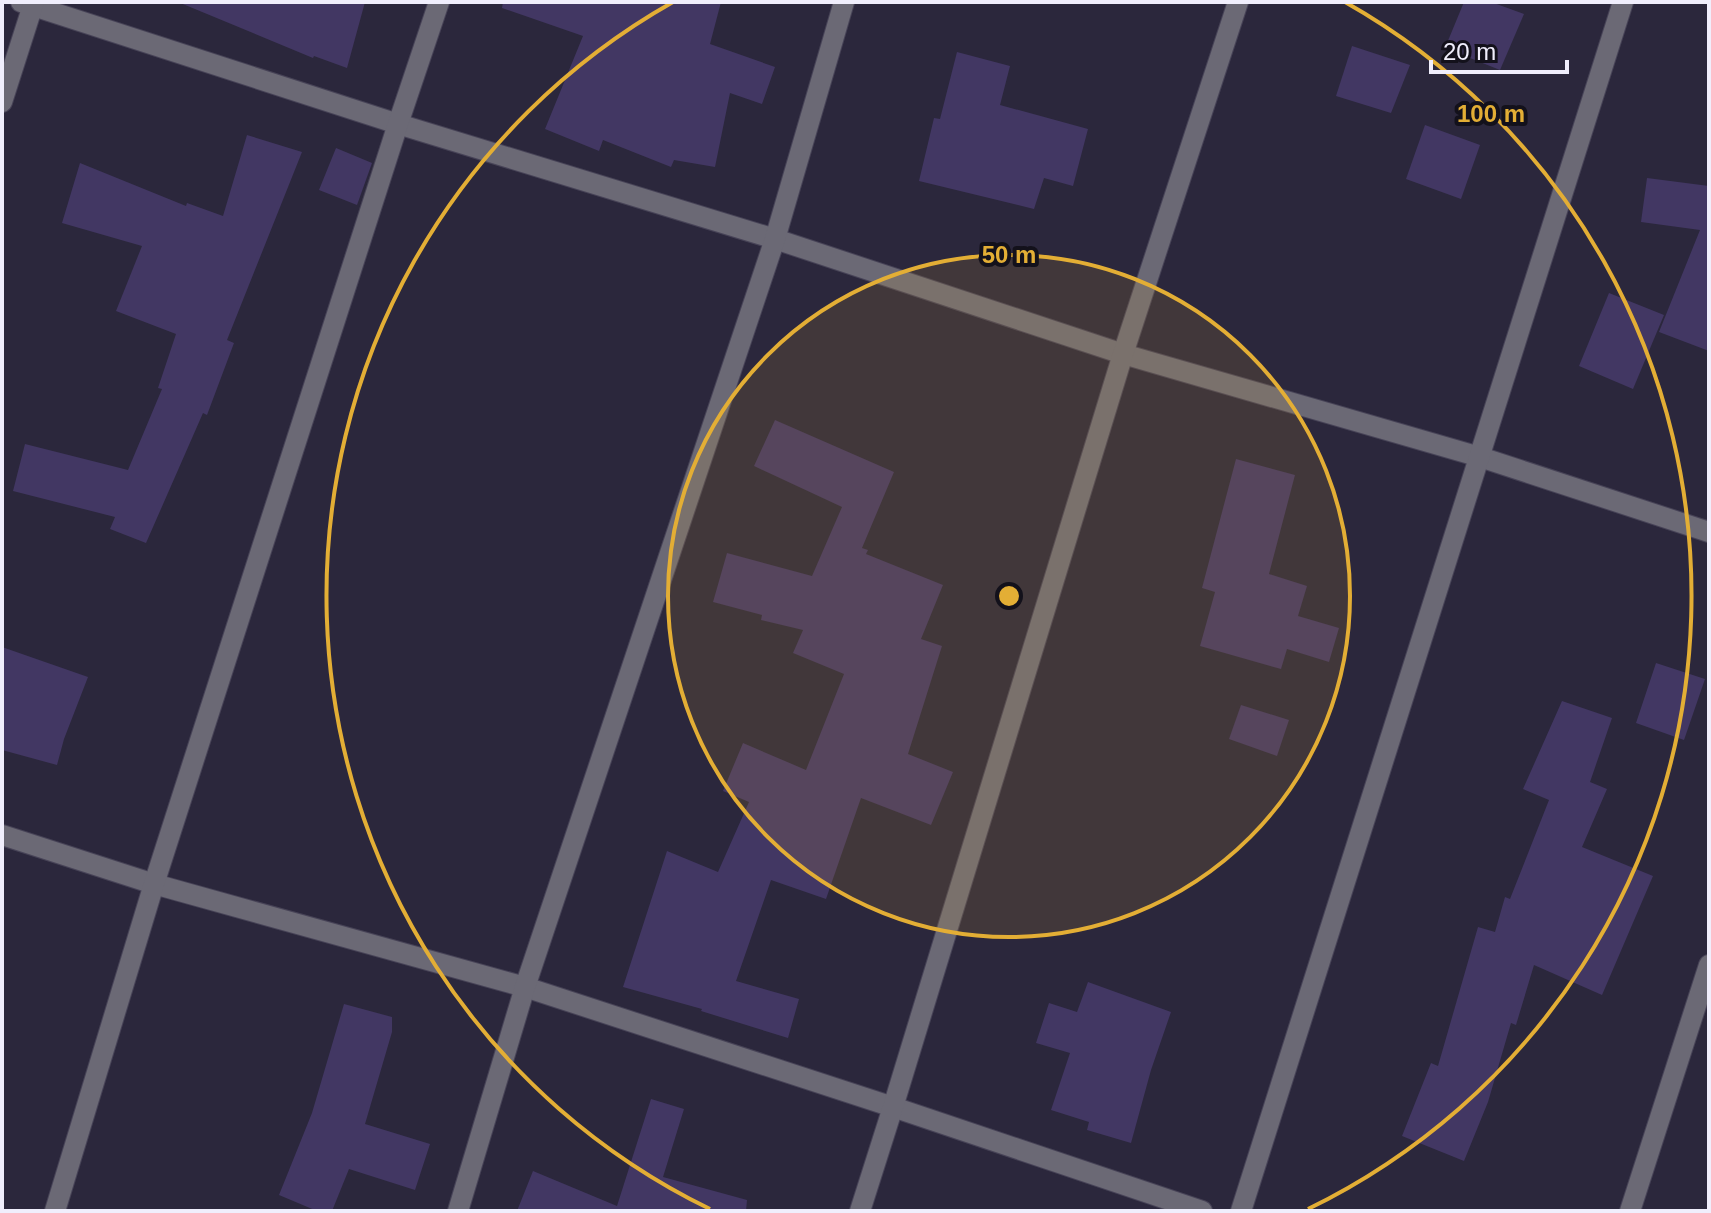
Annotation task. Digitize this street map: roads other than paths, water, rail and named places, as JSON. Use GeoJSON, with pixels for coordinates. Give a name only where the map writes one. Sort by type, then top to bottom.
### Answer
{"type":"FeatureCollection","features":[{"type":"Feature","properties":{"kind":"street"},"geometry":{"type":"LineString","coordinates":[[55,1211],[154,884],[439,2]]}},
{"type":"Feature","properties":{"kind":"street"},"geometry":{"type":"LineString","coordinates":[[458,1211],[525,987],[775,239],[844,2]]}},
{"type":"Feature","properties":{"kind":"street"},"geometry":{"type":"LineString","coordinates":[[860,1211],[1123,354],[1238,2]]}},
{"type":"Feature","properties":{"kind":"street"},"geometry":{"type":"LineString","coordinates":[[1241,1211],[1623,2]]}},
{"type":"Feature","properties":{"kind":"street"},"geometry":{"type":"LineString","coordinates":[[2,102],[29,3],[398,124],[775,239],[1123,354],[1480,457],[1709,532]]}},
{"type":"Feature","properties":{"kind":"street"},"geometry":{"type":"LineString","coordinates":[[2,835],[154,884],[525,987],[1202,1211]]}},
{"type":"Feature","properties":{"kind":"street"},"geometry":{"type":"LineString","coordinates":[[1630,1211],[1709,965]]}}]}
